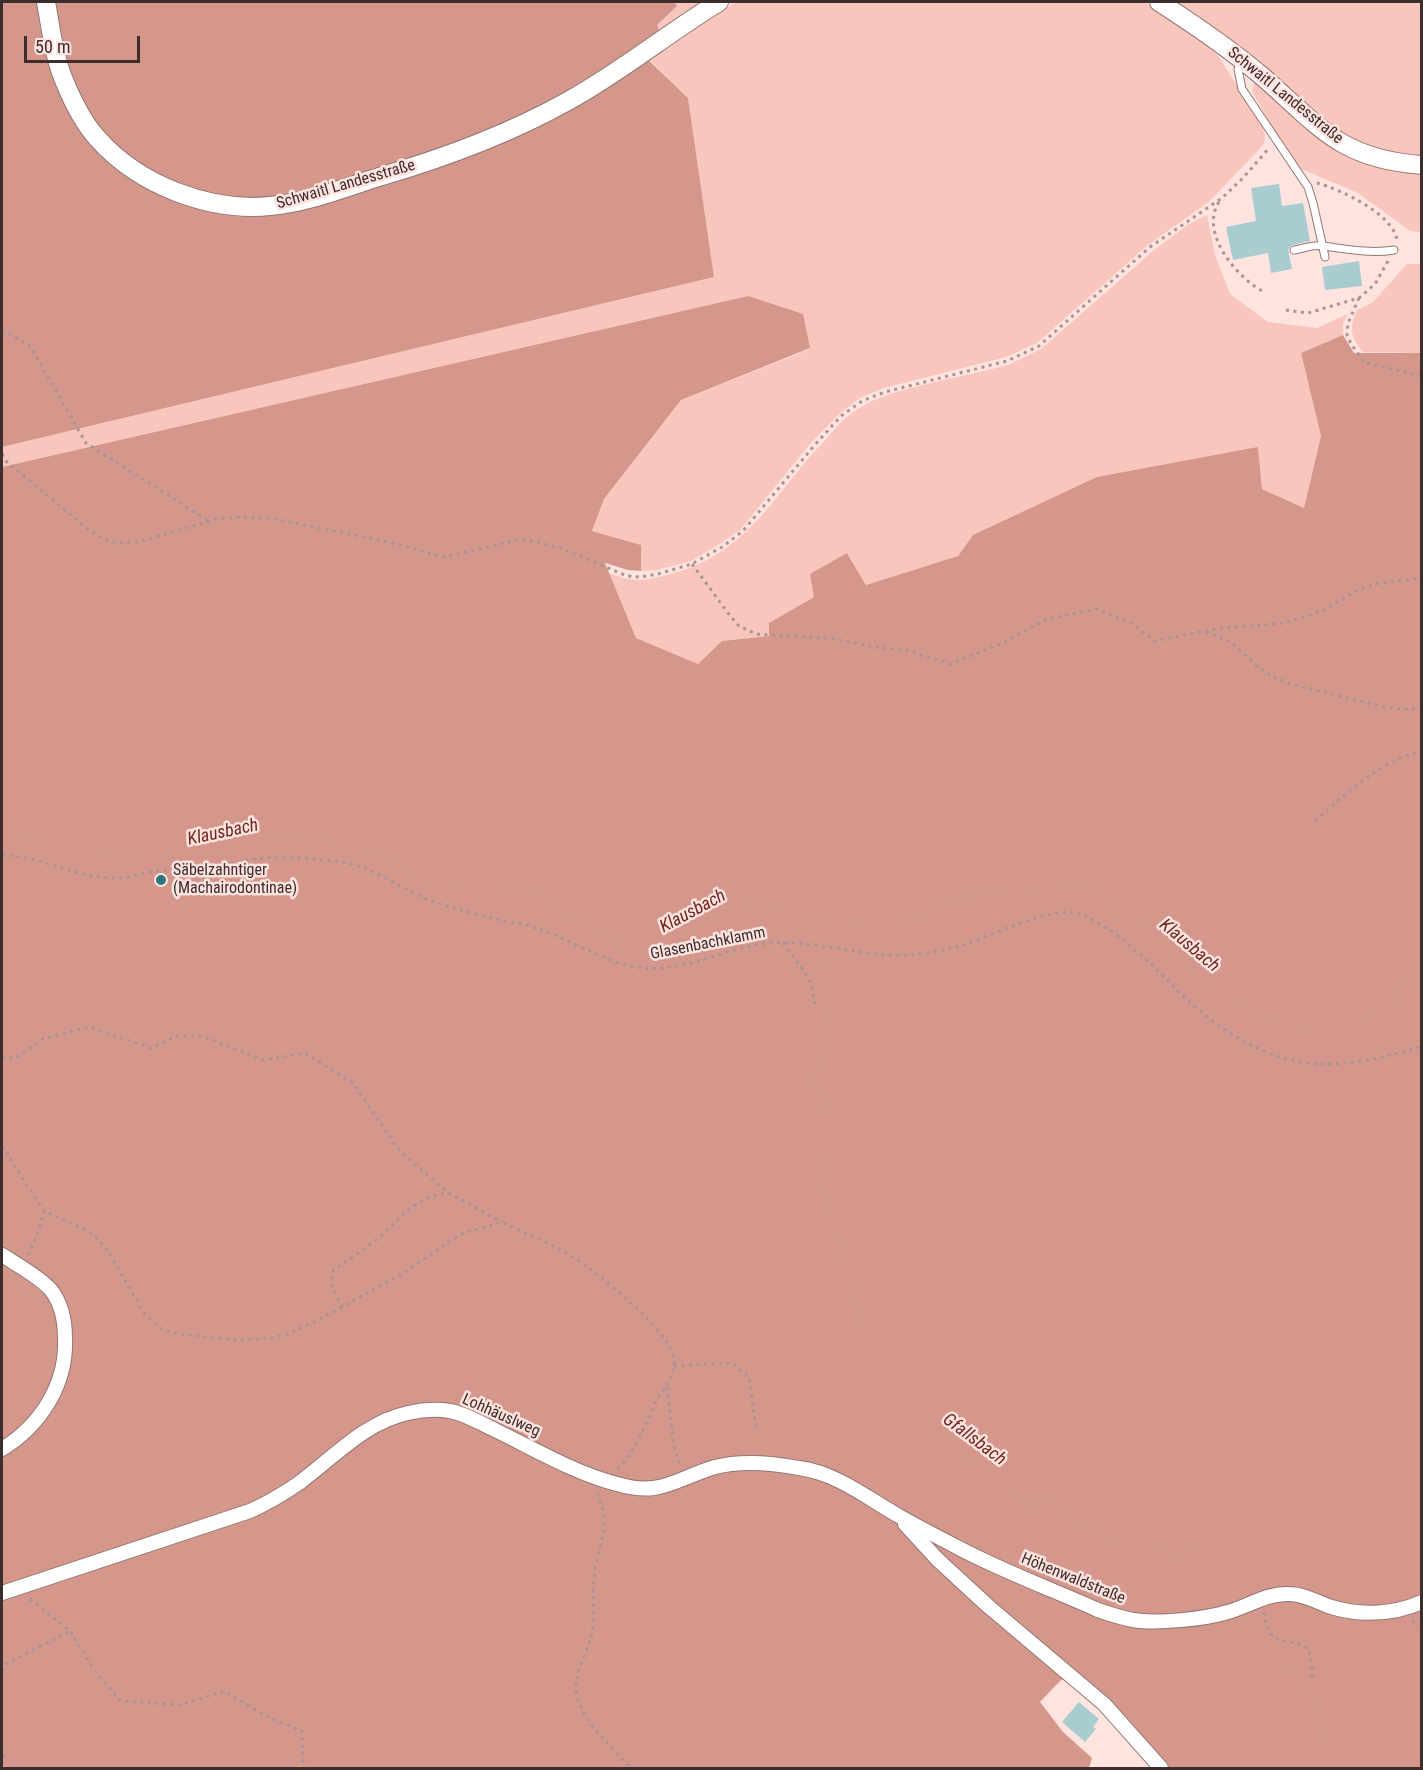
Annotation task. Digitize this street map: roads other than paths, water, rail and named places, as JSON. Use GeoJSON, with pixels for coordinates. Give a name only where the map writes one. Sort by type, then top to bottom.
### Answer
{"type":"FeatureCollection","features":[{"type":"Feature","properties":{"kind":"street","name":"Schwaitl Landesstraße"},"geometry":{"type":"LineString","coordinates":[[46,2],[58,63],[65,83],[76,106],[98,139],[124,163],[162,185],[213,203],[248,208],[311,198],[398,172],[482,141],[540,116],[603,81],[719,2]]}},
{"type":"Feature","properties":{"kind":"street","name":"Schwaitl Landesstraße"},"geometry":{"type":"LineString","coordinates":[[1160,2],[1243,61],[1322,130],[1345,146],[1380,159],[1422,165]]}},
{"type":"Feature","properties":{"kind":"street"},"geometry":{"type":"LineString","coordinates":[[2,1255],[50,1289],[60,1307],[65,1323],[64,1365],[56,1389],[46,1407],[27,1430],[2,1449]]}},
{"type":"Feature","properties":{"kind":"street","name":"Lohhäuslweg"},"geometry":{"type":"LineString","coordinates":[[2,1593],[250,1511],[276,1499],[342,1447],[381,1422],[406,1413],[429,1410],[450,1411],[602,1480],[643,1490],[665,1486],[716,1467],[737,1463],[770,1463],[803,1468],[846,1484],[897,1515]]}},
{"type":"Feature","properties":{"kind":"street"},"geometry":{"type":"LineString","coordinates":[[897,1515],[937,1559],[988,1606],[1104,1704],[1161,1768]]}},
{"type":"Feature","properties":{"kind":"street","name":"Höhenwaldstraße"},"geometry":{"type":"LineString","coordinates":[[897,1515],[959,1548],[1115,1617],[1135,1621],[1213,1616],[1263,1598],[1291,1593],[1343,1610],[1360,1612],[1392,1611],[1422,1602]]}},
{"type":"Feature","properties":{"kind":"lane"},"geometry":{"type":"LineString","coordinates":[[1243,61],[1238,69],[1242,89],[1311,195],[1325,257]]}},
{"type":"Feature","properties":{"kind":"lane"},"geometry":{"type":"LineString","coordinates":[[1294,250],[1321,245],[1341,250],[1394,250]]}},
{"type":"Feature","properties":{"kind":"waterway","name":"Klausbach"},"geometry":{"type":"LineString","coordinates":[[2,832],[106,856],[153,853],[200,855],[257,835],[283,835],[311,840],[374,852],[417,873],[447,883],[515,887],[541,898],[597,934],[628,945],[644,947],[671,942],[710,913],[732,903],[762,904],[851,927],[875,926],[903,920],[978,892],[1078,884],[1091,888],[1122,913],[1162,937],[1199,974],[1251,1010],[1272,1020],[1312,1030],[1337,1029],[1357,1024],[1387,1003],[1422,971]]}},
{"type":"Feature","properties":{"kind":"waterway","name":"Gfallsbach"},"geometry":{"type":"LineString","coordinates":[[823,937],[824,923]]}},
{"type":"Feature","properties":{"kind":"waterway","name":"Gfallsbach"},"geometry":{"type":"LineString","coordinates":[[823,952],[822,972],[831,1019],[822,1045],[817,1079],[824,1113],[821,1189],[826,1213],[854,1280],[860,1314],[875,1347],[915,1408],[934,1429],[1002,1478],[1014,1498],[1033,1504],[1053,1500],[1104,1538],[1152,1547],[1167,1555],[1188,1547],[1196,1553],[1293,1673],[1316,1711],[1325,1737],[1363,1768]]}},
{"type":"Feature","properties":{"kind":"waterway"},"geometry":{"type":"LineString","coordinates":[[2,1267],[33,1294],[48,1321],[50,1346],[29,1394],[2,1426]]}},
{"type":"Feature","properties":{"kind":"place","name":"Säbelzahntiger (Machairodontinae)"},"geometry":{"type":"Point","coordinates":[161,880]}}]}
